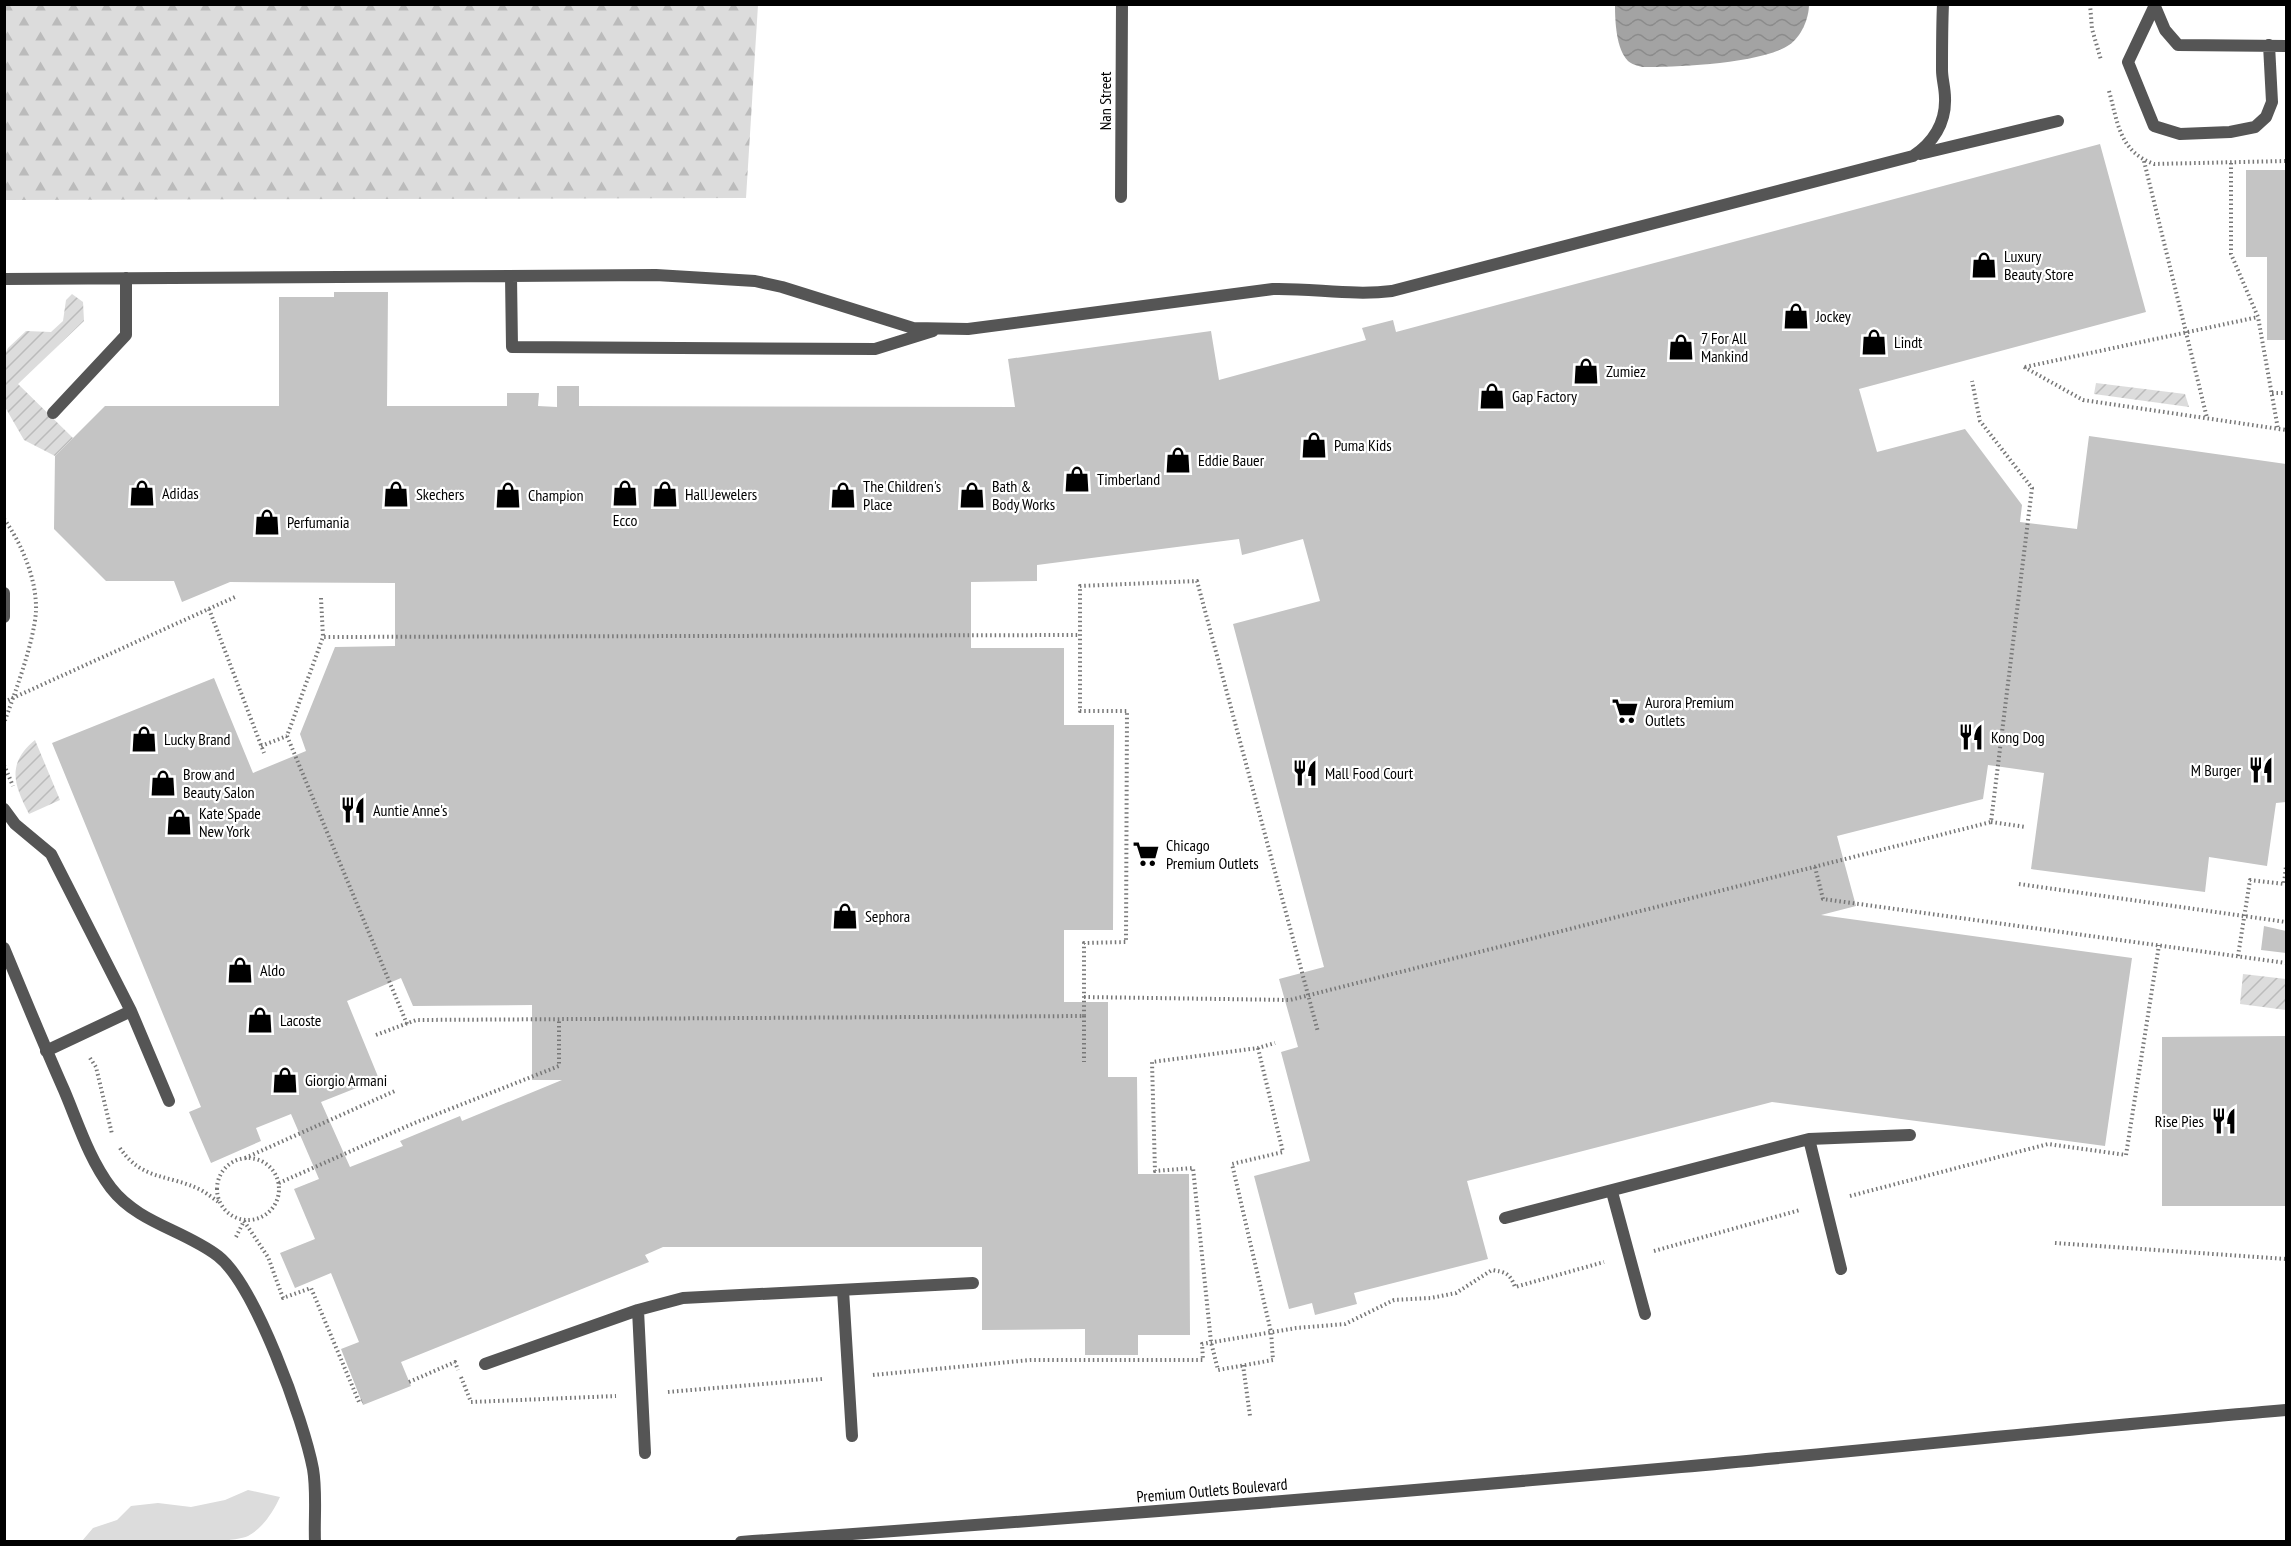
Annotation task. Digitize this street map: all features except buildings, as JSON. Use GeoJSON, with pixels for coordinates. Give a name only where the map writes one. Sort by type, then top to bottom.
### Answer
{"type":"FeatureCollection","features":[{"type":"Feature","properties":{"kind":"street","name":"Nan Street"},"geometry":{"type":"LineString","coordinates":[[1121,197],[1122,4]]}},
{"type":"Feature","properties":{"kind":"street"},"geometry":{"type":"LineString","coordinates":[[1913,156],[1926,147],[1935,136],[1946,99],[1942,74],[1942,4]]}},
{"type":"Feature","properties":{"kind":"street"},"geometry":{"type":"LineString","coordinates":[[2154,6],[2165,30],[2178,45],[2286,46]]}},
{"type":"Feature","properties":{"kind":"street"},"geometry":{"type":"LineString","coordinates":[[2154,6],[2128,62],[2154,126],[2180,134],[2230,132],[2255,127],[2266,117],[2272,102],[2269,45]]}},
{"type":"Feature","properties":{"kind":"street"},"geometry":{"type":"LineString","coordinates":[[4,279],[656,275],[755,281],[782,287],[913,328],[968,329],[1273,289],[1371,294],[1392,291],[1913,156],[2058,121]]}},
{"type":"Feature","properties":{"kind":"street"},"geometry":{"type":"LineString","coordinates":[[511,276],[512,347],[875,349],[937,330]]}},
{"type":"Feature","properties":{"kind":"street"},"geometry":{"type":"LineString","coordinates":[[53,413],[126,335],[126,278]]}},
{"type":"Feature","properties":{"kind":"street"},"geometry":{"type":"LineString","coordinates":[[4,593],[4,617]]}},
{"type":"Feature","properties":{"kind":"street"},"geometry":{"type":"LineString","coordinates":[[4,809],[15,824],[51,854],[131,1011],[169,1101]]}},
{"type":"Feature","properties":{"kind":"street"},"geometry":{"type":"LineString","coordinates":[[4,948],[76,1122],[100,1173],[113,1191],[131,1208],[218,1256],[239,1279],[255,1308],[306,1436],[313,1473],[315,1542]]}},
{"type":"Feature","properties":{"kind":"street"},"geometry":{"type":"LineString","coordinates":[[46,1051],[131,1011]]}},
{"type":"Feature","properties":{"kind":"street"},"geometry":{"type":"LineString","coordinates":[[1505,1218],[1809,1139],[1910,1135]]}},
{"type":"Feature","properties":{"kind":"street"},"geometry":{"type":"LineString","coordinates":[[1809,1139],[1841,1269]]}},
{"type":"Feature","properties":{"kind":"street"},"geometry":{"type":"LineString","coordinates":[[1612,1192],[1646,1314]]}},
{"type":"Feature","properties":{"kind":"street"},"geometry":{"type":"LineString","coordinates":[[485,1364],[638,1310],[683,1298],[973,1283]]}},
{"type":"Feature","properties":{"kind":"street"},"geometry":{"type":"LineString","coordinates":[[843,1290],[852,1436]]}},
{"type":"Feature","properties":{"kind":"street"},"geometry":{"type":"LineString","coordinates":[[638,1310],[645,1453]]}},
{"type":"Feature","properties":{"kind":"street","name":"Premium Outlets Boulevard"},"geometry":{"type":"LineString","coordinates":[[741,1542],[1109,1515],[1685,1467],[2088,1426],[2286,1410]]}},
{"type":"Feature","properties":{"kind":"path"},"geometry":{"type":"LineString","coordinates":[[2230,132],[2231,254],[2258,317],[2278,429]]}},
{"type":"Feature","properties":{"kind":"path"},"geometry":{"type":"LineString","coordinates":[[2143,160],[2207,418]]}},
{"type":"Feature","properties":{"kind":"path"},"geometry":{"type":"LineString","coordinates":[[2258,317],[2024,367],[2083,400],[2286,430]]}},
{"type":"Feature","properties":{"kind":"path"},"geometry":{"type":"LineString","coordinates":[[1972,381],[1980,421],[2032,488],[1990,822]]}},
{"type":"Feature","properties":{"kind":"path"},"geometry":{"type":"LineString","coordinates":[[2272,393],[2286,393]]}},
{"type":"Feature","properties":{"kind":"path"},"geometry":{"type":"LineString","coordinates":[[1084,1062],[1084,943],[1126,942],[1126,711],[1080,711],[1080,586],[1197,580],[1318,1032]]}},
{"type":"Feature","properties":{"kind":"path"},"geometry":{"type":"LineString","coordinates":[[4,702],[235,597]]}},
{"type":"Feature","properties":{"kind":"path"},"geometry":{"type":"LineString","coordinates":[[321,598],[323,637],[287,736],[406,1024]]}},
{"type":"Feature","properties":{"kind":"path"},"geometry":{"type":"LineString","coordinates":[[209,609],[264,753]]}},
{"type":"Feature","properties":{"kind":"path"},"geometry":{"type":"LineString","coordinates":[[323,637],[1080,635]]}},
{"type":"Feature","properties":{"kind":"path"},"geometry":{"type":"LineString","coordinates":[[261,746],[287,736]]}},
{"type":"Feature","properties":{"kind":"path"},"geometry":{"type":"LineString","coordinates":[[1084,997],[1290,1000],[1990,822],[2026,827]]}},
{"type":"Feature","properties":{"kind":"path"},"geometry":{"type":"LineString","coordinates":[[2238,956],[2250,880],[2284,884],[2286,866]]}},
{"type":"Feature","properties":{"kind":"path"},"geometry":{"type":"LineString","coordinates":[[1815,867],[1823,899],[2286,963]]}},
{"type":"Feature","properties":{"kind":"path"},"geometry":{"type":"LineString","coordinates":[[2019,884],[2286,922]]}},
{"type":"Feature","properties":{"kind":"path"},"geometry":{"type":"LineString","coordinates":[[1850,1196],[2048,1144],[2126,1155],[2159,945]]}},
{"type":"Feature","properties":{"kind":"path"},"geometry":{"type":"LineString","coordinates":[[376,1035],[416,1020],[1084,1016]]}},
{"type":"Feature","properties":{"kind":"path"},"geometry":{"type":"LineString","coordinates":[[279,1183],[412,1124],[559,1066],[559,1019]]}},
{"type":"Feature","properties":{"kind":"path"},"geometry":{"type":"LineString","coordinates":[[77,1037],[96,1067],[111,1131],[130,1162],[148,1174],[201,1190],[220,1203],[226,1212],[244,1221],[268,1257],[283,1298],[311,1288],[359,1402],[362,1401]]}},
{"type":"Feature","properties":{"kind":"path"},"geometry":{"type":"LineString","coordinates":[[1258,1048],[1283,1152],[1232,1164],[1271,1332],[1273,1360],[1218,1370],[1211,1342],[1193,1168],[1155,1171],[1152,1062],[1275,1044]]}},
{"type":"Feature","properties":{"kind":"path"},"geometry":{"type":"LineString","coordinates":[[220,1203],[217,1184],[220,1174],[227,1166],[397,1090]]}},
{"type":"Feature","properties":{"kind":"path"},"geometry":{"type":"LineString","coordinates":[[244,1221],[264,1217],[272,1211],[277,1202],[279,1183],[270,1167],[254,1159],[245,1158]]}},
{"type":"Feature","properties":{"kind":"path"},"geometry":{"type":"LineString","coordinates":[[1651,1251],[1804,1209]]}},
{"type":"Feature","properties":{"kind":"path"},"geometry":{"type":"LineString","coordinates":[[236,1237],[244,1221]]}},
{"type":"Feature","properties":{"kind":"path"},"geometry":{"type":"LineString","coordinates":[[2055,1243],[2286,1259]]}},
{"type":"Feature","properties":{"kind":"path"},"geometry":{"type":"LineString","coordinates":[[871,1375],[1029,1360],[1203,1360],[1202,1344],[1271,1332],[1345,1324],[1394,1300],[1446,1296],[1456,1293],[1492,1270],[1505,1272],[1511,1276],[1515,1287],[1604,1262]]}},
{"type":"Feature","properties":{"kind":"path"},"geometry":{"type":"LineString","coordinates":[[409,1382],[455,1362],[471,1402],[617,1396]]}},
{"type":"Feature","properties":{"kind":"path"},"geometry":{"type":"LineString","coordinates":[[1243,1365],[1250,1416]]}},
{"type":"Feature","properties":{"kind":"path"},"geometry":{"type":"LineString","coordinates":[[664,1392],[822,1379]]}},
{"type":"Feature","properties":{"kind":"green space"},"geometry":{"type":"Polygon","coordinates":[[[4,5],[758,5],[746,198],[5,200],[4,5]]]}},
{"type":"Feature","properties":{"kind":"green space"},"geometry":{"type":"Polygon","coordinates":[[[72,294],[83,302],[84,321],[18,384],[73,438],[55,456],[24,440],[5,407],[4,356],[8,348],[26,331],[51,332],[63,321],[66,300],[72,294]]]}},
{"type":"Feature","properties":{"kind":"green space"},"geometry":{"type":"Polygon","coordinates":[[[2096,383],[2185,394],[2189,407],[2094,394],[2096,383]]]}},
{"type":"Feature","properties":{"kind":"green space"},"geometry":{"type":"Polygon","coordinates":[[[35,740],[60,800],[29,814],[15,775],[20,758],[35,740]]]}},
{"type":"Feature","properties":{"kind":"green space"},"geometry":{"type":"Polygon","coordinates":[[[2243,974],[2286,979],[2286,1010],[2240,1004],[2243,974]]]}},
{"type":"Feature","properties":{"kind":"green space"},"geometry":{"type":"Polygon","coordinates":[[[248,1490],[280,1497],[267,1519],[248,1536],[194,1542],[82,1541],[93,1528],[117,1520],[131,1506],[158,1503],[191,1507],[225,1500],[248,1490]]]}},
{"type":"Feature","properties":{"kind":"water"},"geometry":{"type":"Polygon","coordinates":[[[1809,4],[1804,27],[1789,45],[1759,56],[1696,65],[1642,67],[1629,62],[1621,49],[1615,19],[1615,5],[1809,4]]]}},
{"type":"Feature","properties":{"kind":"place","name":"Luxury Beauty Store"},"geometry":{"type":"Point","coordinates":[1984,265]}},
{"type":"Feature","properties":{"kind":"place","name":"Jockey"},"geometry":{"type":"Point","coordinates":[1796,316]}},
{"type":"Feature","properties":{"kind":"place","name":"Lindt"},"geometry":{"type":"Point","coordinates":[1874,342]}},
{"type":"Feature","properties":{"kind":"place","name":"7 For All Mankind"},"geometry":{"type":"Point","coordinates":[1681,347]}},
{"type":"Feature","properties":{"kind":"place","name":"Zumiez"},"geometry":{"type":"Point","coordinates":[1586,371]}},
{"type":"Feature","properties":{"kind":"place","name":"Gap Factory"},"geometry":{"type":"Point","coordinates":[1492,396]}},
{"type":"Feature","properties":{"kind":"place","name":"Puma Kids"},"geometry":{"type":"Point","coordinates":[1314,445]}},
{"type":"Feature","properties":{"kind":"place","name":"Eddie Bauer"},"geometry":{"type":"Point","coordinates":[1178,460]}},
{"type":"Feature","properties":{"kind":"place","name":"Timberland"},"geometry":{"type":"Point","coordinates":[1077,479]}},
{"type":"Feature","properties":{"kind":"place","name":"Adidas"},"geometry":{"type":"Point","coordinates":[142,493]}},
{"type":"Feature","properties":{"kind":"place","name":"Ecco"},"geometry":{"type":"Point","coordinates":[625,493]}},
{"type":"Feature","properties":{"kind":"place","name":"Skechers"},"geometry":{"type":"Point","coordinates":[396,494]}},
{"type":"Feature","properties":{"kind":"place","name":"Hall Jewelers"},"geometry":{"type":"Point","coordinates":[665,494]}},
{"type":"Feature","properties":{"kind":"place","name":"Champion"},"geometry":{"type":"Point","coordinates":[508,495]}},
{"type":"Feature","properties":{"kind":"place","name":"The Children's Place"},"geometry":{"type":"Point","coordinates":[843,495]}},
{"type":"Feature","properties":{"kind":"place","name":"Bath & Body Works"},"geometry":{"type":"Point","coordinates":[972,495]}},
{"type":"Feature","properties":{"kind":"place","name":"Perfumania"},"geometry":{"type":"Point","coordinates":[267,522]}},
{"type":"Feature","properties":{"kind":"place","name":"Aurora Premium Outlets"},"geometry":{"type":"Point","coordinates":[1625,711]}},
{"type":"Feature","properties":{"kind":"place","name":"Kong Dog"},"geometry":{"type":"Point","coordinates":[1971,737]}},
{"type":"Feature","properties":{"kind":"place","name":"Lucky Brand"},"geometry":{"type":"Point","coordinates":[144,739]}},
{"type":"Feature","properties":{"kind":"place","name":"M Burger"},"geometry":{"type":"Point","coordinates":[2261,770]}},
{"type":"Feature","properties":{"kind":"place","name":"Mall Food Court"},"geometry":{"type":"Point","coordinates":[1305,773]}},
{"type":"Feature","properties":{"kind":"place","name":"Brow and Beauty Salon"},"geometry":{"type":"Point","coordinates":[163,783]}},
{"type":"Feature","properties":{"kind":"place","name":"Auntie Anne's"},"geometry":{"type":"Point","coordinates":[353,810]}},
{"type":"Feature","properties":{"kind":"place","name":"Kate Spade New York"},"geometry":{"type":"Point","coordinates":[179,822]}},
{"type":"Feature","properties":{"kind":"place","name":"Chicago Premium Outlets"},"geometry":{"type":"Point","coordinates":[1146,854]}},
{"type":"Feature","properties":{"kind":"place","name":"Sephora"},"geometry":{"type":"Point","coordinates":[845,916]}},
{"type":"Feature","properties":{"kind":"place","name":"Aldo"},"geometry":{"type":"Point","coordinates":[240,970]}},
{"type":"Feature","properties":{"kind":"place","name":"Lacoste"},"geometry":{"type":"Point","coordinates":[260,1020]}},
{"type":"Feature","properties":{"kind":"place","name":"Giorgio Armani"},"geometry":{"type":"Point","coordinates":[285,1080]}},
{"type":"Feature","properties":{"kind":"place","name":"Rise Pies"},"geometry":{"type":"Point","coordinates":[2224,1121]}}]}
